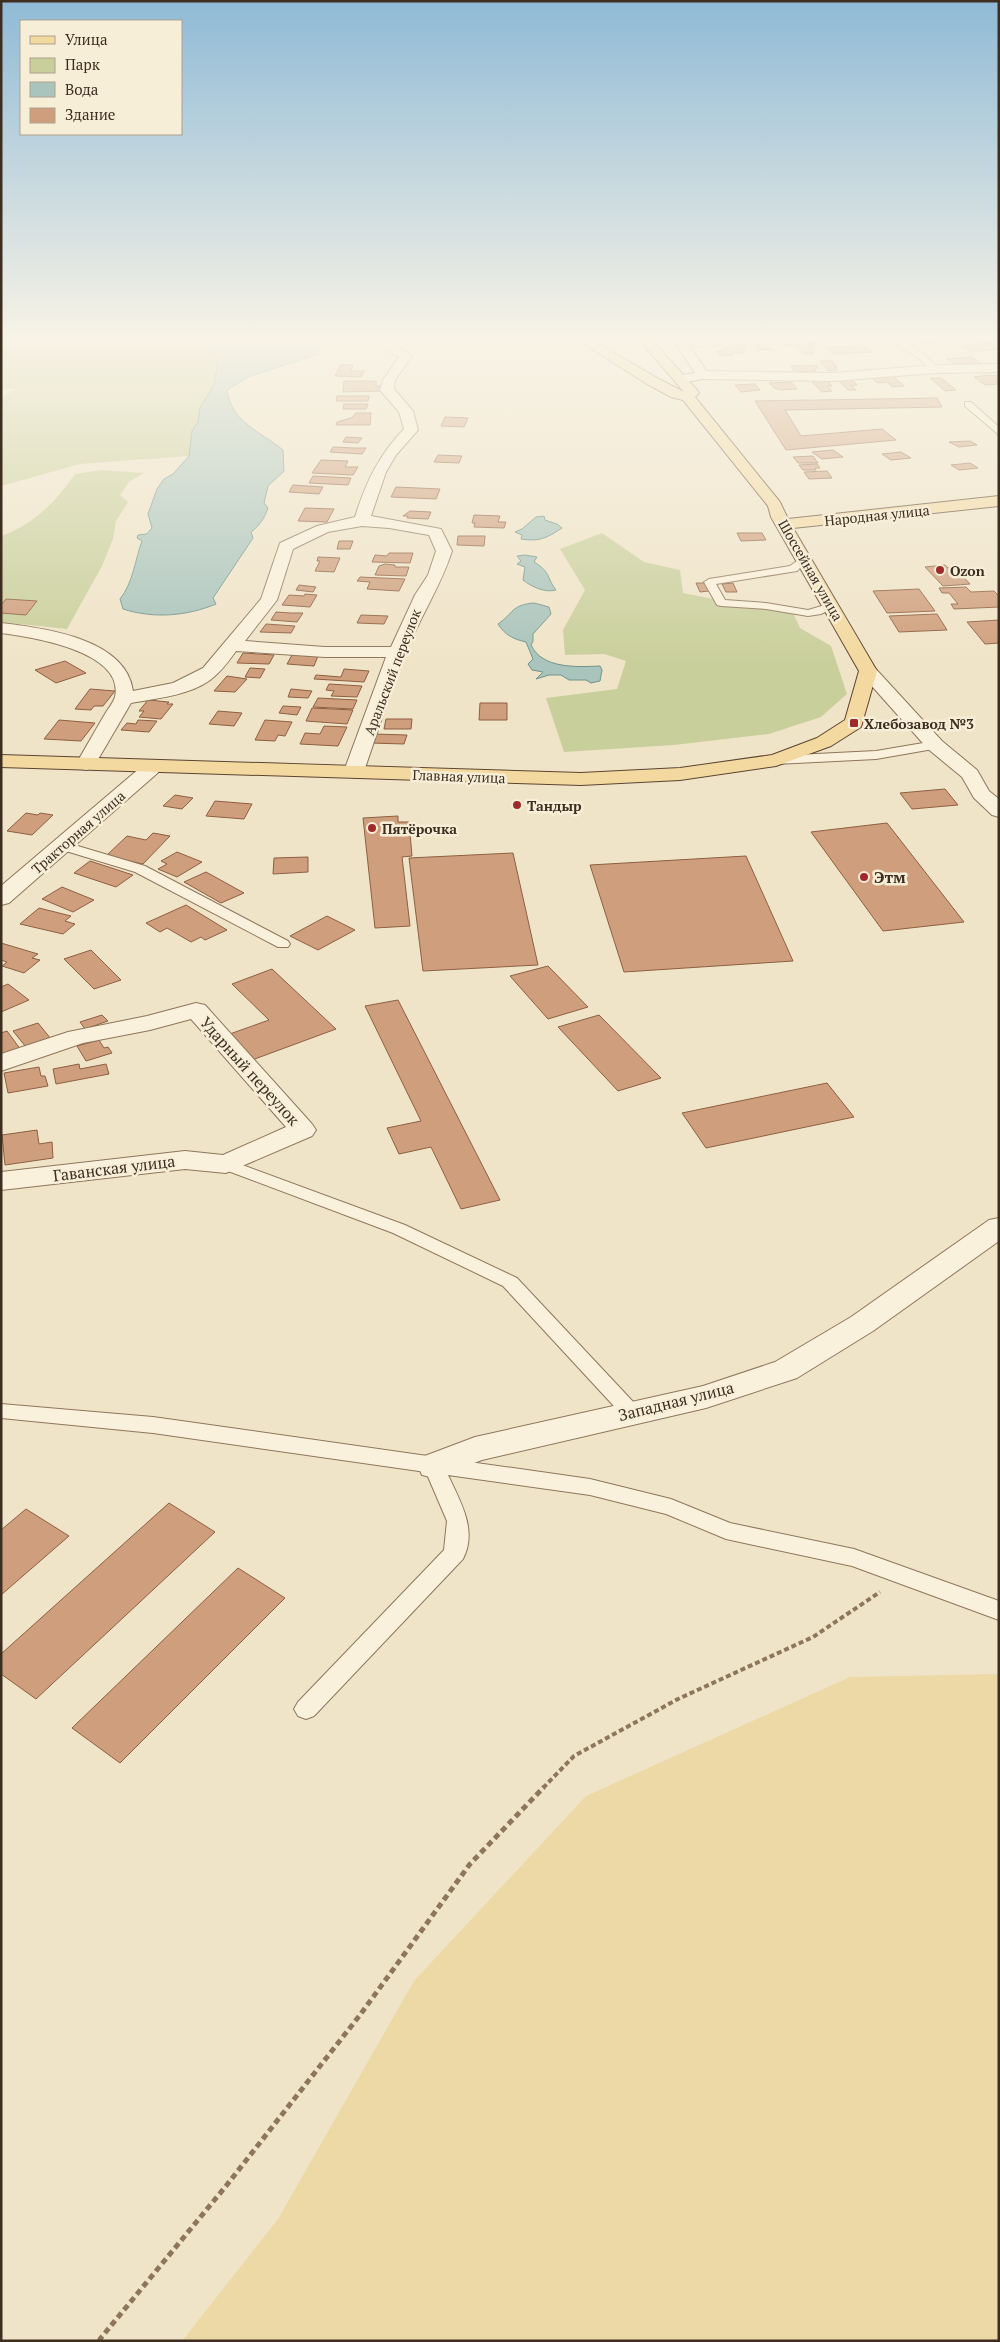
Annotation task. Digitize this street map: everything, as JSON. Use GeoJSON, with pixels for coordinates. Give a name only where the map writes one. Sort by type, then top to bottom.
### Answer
{"type":"FeatureCollection","features":[{"type":"Feature","properties":{"kind":"main road","name":"Шоссейная улица"},"geometry":{"type":"LineString","coordinates":[[726,444],[775,505],[868,671]]}},
{"type":"Feature","properties":{"kind":"main road","name":"Народная улица"},"geometry":{"type":"LineString","coordinates":[[784,524],[999,501]]}},
{"type":"Feature","properties":{"kind":"main road","name":"Главная улица"},"geometry":{"type":"LineString","coordinates":[[1,761],[582,779],[680,774],[776,760],[824,742],[854,722],[868,671]]}},
{"type":"Feature","properties":{"kind":"street"},"geometry":{"type":"LineString","coordinates":[[124,698],[162,691],[198,680],[209,672],[269,600],[286,546],[306,536],[337,526],[362,521],[373,483],[382,462],[398,444]]}},
{"type":"Feature","properties":{"kind":"street","name":"Аральский переулок"},"geometry":{"type":"LineString","coordinates":[[354,771],[397,652],[422,594],[436,575],[444,550],[435,532],[362,521]]}},
{"type":"Feature","properties":{"kind":"street"},"geometry":{"type":"LineString","coordinates":[[1,628],[57,636],[100,657],[115,669],[122,682],[124,698],[86,764]]}},
{"type":"Feature","properties":{"kind":"street"},"geometry":{"type":"LineString","coordinates":[[233,645],[325,652],[397,652]]}},
{"type":"Feature","properties":{"kind":"street"},"geometry":{"type":"LineString","coordinates":[[868,671],[935,745],[970,774],[981,794],[999,811]]}},
{"type":"Feature","properties":{"kind":"street","name":"Тракторная улица"},"geometry":{"type":"LineString","coordinates":[[1,898],[154,766]]}},
{"type":"Feature","properties":{"kind":"street"},"geometry":{"type":"LineString","coordinates":[[1,871],[29,874]]}},
{"type":"Feature","properties":{"kind":"street","name":"Ударный переулок"},"geometry":{"type":"LineString","coordinates":[[1,1063],[77,1037],[150,1023],[196,1010],[304,1130],[226,1164]]}},
{"type":"Feature","properties":{"kind":"street","name":"Гаванская улица"},"geometry":{"type":"LineString","coordinates":[[1,1181],[185,1160],[226,1164]]}},
{"type":"Feature","properties":{"kind":"street","name":"Западная улица"},"geometry":{"type":"LineString","coordinates":[[434,1466],[475,1449],[631,1412],[706,1397],[786,1370],[862,1324],[999,1227]]}},
{"type":"Feature","properties":{"kind":"lane"},"geometry":{"type":"LineString","coordinates":[[804,558],[793,569],[709,582],[720,603],[766,606],[808,613],[817,612],[832,606]]}},
{"type":"Feature","properties":{"kind":"lane"},"geometry":{"type":"LineString","coordinates":[[776,760],[876,754],[935,745]]}},
{"type":"Feature","properties":{"kind":"lane"},"geometry":{"type":"LineString","coordinates":[[61,845],[140,869],[283,944]]}},
{"type":"Feature","properties":{"kind":"lane"},"geometry":{"type":"LineString","coordinates":[[226,1164],[399,1229],[510,1282],[631,1412]]}},
{"type":"Feature","properties":{"kind":"lane"},"geometry":{"type":"LineString","coordinates":[[1,1411],[153,1426],[590,1487],[671,1507],[726,1531],[854,1558],[999,1611]]}},
{"type":"Feature","properties":{"kind":"lane"},"geometry":{"type":"LineString","coordinates":[[306,1709],[455,1553],[458,1521],[434,1466]]}},
{"type":"Feature","properties":{"kind":"path"},"geometry":{"type":"LineString","coordinates":[[101,2341],[100,2338],[226,2186],[360,2015],[470,1864],[574,1756],[678,1699],[813,1637],[904,1576]]}},
{"type":"Feature","properties":{"kind":"green space"},"geometry":{"type":"Polygon","coordinates":[[[1,444],[190,444],[189,456],[80,464],[1,486],[1,444]]]}},
{"type":"Feature","properties":{"kind":"green space"},"geometry":{"type":"Polygon","coordinates":[[[101,470],[144,473],[129,482],[120,495],[128,502],[116,521],[113,539],[102,566],[67,629],[1,622],[1,536],[24,525],[43,511],[60,494],[75,474],[101,470]]]}},
{"type":"Feature","properties":{"kind":"green space"},"geometry":{"type":"Polygon","coordinates":[[[602,533],[644,562],[680,570],[683,593],[734,603],[791,608],[800,628],[831,646],[847,694],[821,717],[769,734],[674,745],[564,752],[546,698],[617,689],[626,661],[604,654],[565,655],[563,630],[585,590],[560,549],[602,533]]]}},
{"type":"Feature","properties":{"kind":"sand"},"geometry":{"type":"Polygon","coordinates":[[[999,1674],[999,2341],[182,2341],[278,2219],[414,1981],[586,1796],[850,1677],[999,1674]]]}},
{"type":"Feature","properties":{"kind":"water"},"geometry":{"type":"Polygon","coordinates":[[[190,444],[275,444],[283,450],[284,471],[268,486],[264,503],[268,508],[263,519],[251,532],[253,538],[213,598],[216,604],[194,611],[170,615],[147,614],[123,609],[120,599],[131,579],[142,541],[137,538],[138,535],[147,534],[152,528],[148,514],[157,489],[164,479],[173,474],[189,456],[190,444]]]}},
{"type":"Feature","properties":{"kind":"water"},"geometry":{"type":"Polygon","coordinates":[[[544,516],[545,520],[562,528],[547,537],[533,540],[521,539],[522,535],[515,532],[522,529],[536,517],[544,516]]]}},
{"type":"Feature","properties":{"kind":"water"},"geometry":{"type":"Polygon","coordinates":[[[517,556],[537,557],[534,562],[546,572],[556,590],[547,591],[539,589],[523,580],[525,567],[517,564],[521,561],[517,556]]]}},
{"type":"Feature","properties":{"kind":"water"},"geometry":{"type":"Polygon","coordinates":[[[534,603],[549,607],[551,614],[533,634],[531,645],[536,653],[543,659],[561,665],[600,666],[602,670],[600,681],[591,683],[586,680],[569,680],[561,675],[549,675],[536,679],[543,672],[532,670],[528,664],[533,659],[526,642],[510,636],[498,624],[513,610],[534,603]]]}},
{"type":"Feature","properties":{"kind":"building"},"geometry":{"type":"Polygon","coordinates":[[[782,444],[849,444],[786,450],[782,444]]]}},
{"type":"Feature","properties":{"kind":"building"},"geometry":{"type":"Polygon","coordinates":[[[954,444],[977,445],[959,447],[954,444]]]}},
{"type":"Feature","properties":{"kind":"building"},"geometry":{"type":"Polygon","coordinates":[[[333,447],[366,448],[362,454],[330,452],[333,447]]]}},
{"type":"Feature","properties":{"kind":"building"},"geometry":{"type":"Polygon","coordinates":[[[833,450],[843,457],[822,459],[812,452],[833,450]]]}},
{"type":"Feature","properties":{"kind":"building"},"geometry":{"type":"Polygon","coordinates":[[[901,452],[911,458],[891,460],[882,454],[901,452]]]}},
{"type":"Feature","properties":{"kind":"building"},"geometry":{"type":"Polygon","coordinates":[[[438,455],[462,456],[459,463],[434,462],[438,455]]]}},
{"type":"Feature","properties":{"kind":"building"},"geometry":{"type":"Polygon","coordinates":[[[813,456],[818,463],[798,463],[793,457],[813,456]]]}},
{"type":"Feature","properties":{"kind":"building"},"geometry":{"type":"Polygon","coordinates":[[[321,460],[348,461],[345,467],[358,467],[353,475],[312,473],[321,460]]]}},
{"type":"Feature","properties":{"kind":"building"},"geometry":{"type":"Polygon","coordinates":[[[970,463],[978,468],[959,470],[951,465],[970,463]]]}},
{"type":"Feature","properties":{"kind":"building"},"geometry":{"type":"Polygon","coordinates":[[[817,464],[820,468],[815,468],[816,470],[803,470],[799,465],[817,464]]]}},
{"type":"Feature","properties":{"kind":"building"},"geometry":{"type":"Polygon","coordinates":[[[827,471],[832,478],[809,479],[804,472],[827,471]]]}},
{"type":"Feature","properties":{"kind":"building"},"geometry":{"type":"Polygon","coordinates":[[[313,476],[351,478],[348,485],[309,483],[313,476]]]}},
{"type":"Feature","properties":{"kind":"building"},"geometry":{"type":"Polygon","coordinates":[[[293,485],[323,487],[319,494],[289,492],[293,485]]]}},
{"type":"Feature","properties":{"kind":"building"},"geometry":{"type":"Polygon","coordinates":[[[396,487],[440,489],[436,499],[391,497],[396,487]]]}},
{"type":"Feature","properties":{"kind":"building"},"geometry":{"type":"Polygon","coordinates":[[[305,508],[334,509],[327,522],[298,521],[305,508]]]}},
{"type":"Feature","properties":{"kind":"building"},"geometry":{"type":"Polygon","coordinates":[[[410,511],[431,512],[428,519],[407,518],[408,516],[403,516],[410,511]]]}},
{"type":"Feature","properties":{"kind":"building"},"geometry":{"type":"Polygon","coordinates":[[[474,515],[500,516],[498,522],[506,522],[504,528],[474,527],[475,523],[472,523],[474,515]]]}},
{"type":"Feature","properties":{"kind":"building"},"geometry":{"type":"Polygon","coordinates":[[[737,533],[762,533],[766,540],[741,541],[737,533]]]}},
{"type":"Feature","properties":{"kind":"building"},"geometry":{"type":"Polygon","coordinates":[[[458,536],[485,536],[484,546],[457,545],[458,536]]]}},
{"type":"Feature","properties":{"kind":"building"},"geometry":{"type":"Polygon","coordinates":[[[339,541],[353,541],[350,549],[337,549],[339,541]]]}},
{"type":"Feature","properties":{"kind":"building"},"geometry":{"type":"Polygon","coordinates":[[[389,553],[413,553],[410,563],[372,562],[375,555],[387,556],[389,553]]]}},
{"type":"Feature","properties":{"kind":"building"},"geometry":{"type":"Polygon","coordinates":[[[318,557],[340,558],[334,572],[315,571],[320,561],[317,561],[318,557]]]}},
{"type":"Feature","properties":{"kind":"building"},"geometry":{"type":"Polygon","coordinates":[[[385,564],[395,565],[395,567],[409,567],[406,576],[375,575],[379,566],[385,564]]]}},
{"type":"Feature","properties":{"kind":"building"},"geometry":{"type":"Polygon","coordinates":[[[945,565],[948,568],[955,568],[970,584],[943,586],[925,567],[945,565]]]}},
{"type":"Feature","properties":{"kind":"building"},"geometry":{"type":"Polygon","coordinates":[[[360,577],[405,579],[399,591],[367,589],[370,582],[357,581],[360,577]]]}},
{"type":"Feature","properties":{"kind":"building"},"geometry":{"type":"Polygon","coordinates":[[[696,583],[705,583],[709,591],[700,592],[696,583]]]}},
{"type":"Feature","properties":{"kind":"building"},"geometry":{"type":"Polygon","coordinates":[[[733,583],[737,592],[726,592],[722,584],[733,583]]]}},
{"type":"Feature","properties":{"kind":"building"},"geometry":{"type":"Polygon","coordinates":[[[299,585],[316,587],[313,592],[296,590],[299,585]]]}},
{"type":"Feature","properties":{"kind":"building"},"geometry":{"type":"Polygon","coordinates":[[[966,587],[971,592],[994,591],[999,596],[999,607],[954,609],[951,604],[958,604],[949,593],[942,593],[939,588],[966,587]]]}},
{"type":"Feature","properties":{"kind":"building"},"geometry":{"type":"Polygon","coordinates":[[[919,589],[935,611],[887,613],[873,591],[919,589]]]}},
{"type":"Feature","properties":{"kind":"building"},"geometry":{"type":"Polygon","coordinates":[[[305,594],[317,595],[310,607],[282,605],[289,595],[304,596],[305,594]]]}},
{"type":"Feature","properties":{"kind":"building"},"geometry":{"type":"Polygon","coordinates":[[[6,599],[37,601],[26,615],[1,613],[1,605],[6,599]]]}},
{"type":"Feature","properties":{"kind":"building"},"geometry":{"type":"Polygon","coordinates":[[[276,612],[303,613],[297,622],[271,620],[276,612]]]}},
{"type":"Feature","properties":{"kind":"building"},"geometry":{"type":"Polygon","coordinates":[[[937,614],[947,630],[899,632],[889,616],[937,614]]]}},
{"type":"Feature","properties":{"kind":"building"},"geometry":{"type":"Polygon","coordinates":[[[361,615],[388,616],[384,624],[357,623],[361,615]]]}},
{"type":"Feature","properties":{"kind":"building"},"geometry":{"type":"Polygon","coordinates":[[[999,620],[999,643],[985,644],[967,622],[999,620]]]}},
{"type":"Feature","properties":{"kind":"building"},"geometry":{"type":"Polygon","coordinates":[[[266,624],[295,626],[291,633],[260,632],[266,624]]]}},
{"type":"Feature","properties":{"kind":"building"},"geometry":{"type":"Polygon","coordinates":[[[243,653],[274,655],[269,664],[237,663],[243,653]]]}},
{"type":"Feature","properties":{"kind":"building"},"geometry":{"type":"Polygon","coordinates":[[[292,655],[318,656],[314,666],[287,664],[292,655]]]}},
{"type":"Feature","properties":{"kind":"building"},"geometry":{"type":"Polygon","coordinates":[[[65,661],[86,673],[56,683],[35,670],[65,661]]]}},
{"type":"Feature","properties":{"kind":"building"},"geometry":{"type":"Polygon","coordinates":[[[250,668],[265,669],[260,678],[245,677],[250,668]]]}},
{"type":"Feature","properties":{"kind":"building"},"geometry":{"type":"Polygon","coordinates":[[[344,669],[369,671],[364,682],[314,679],[316,675],[341,677],[344,669]]]}},
{"type":"Feature","properties":{"kind":"building"},"geometry":{"type":"Polygon","coordinates":[[[227,676],[247,679],[235,692],[214,691],[227,676]]]}},
{"type":"Feature","properties":{"kind":"building"},"geometry":{"type":"Polygon","coordinates":[[[329,684],[362,686],[357,697],[331,696],[334,691],[326,690],[329,684]]]}},
{"type":"Feature","properties":{"kind":"building"},"geometry":{"type":"Polygon","coordinates":[[[90,689],[115,691],[103,706],[94,706],[91,710],[75,709],[90,689]]]}},
{"type":"Feature","properties":{"kind":"building"},"geometry":{"type":"Polygon","coordinates":[[[291,689],[312,691],[308,698],[288,697],[291,689]]]}},
{"type":"Feature","properties":{"kind":"building"},"geometry":{"type":"Polygon","coordinates":[[[318,698],[357,700],[353,709],[313,707],[318,698]]]}},
{"type":"Feature","properties":{"kind":"building"},"geometry":{"type":"Polygon","coordinates":[[[148,700],[173,704],[161,719],[139,717],[144,711],[139,711],[148,700]]]}},
{"type":"Feature","properties":{"kind":"building"},"geometry":{"type":"Polygon","coordinates":[[[480,703],[507,703],[507,720],[479,720],[480,703]]]}},
{"type":"Feature","properties":{"kind":"building"},"geometry":{"type":"Polygon","coordinates":[[[283,706],[301,707],[297,715],[279,713],[283,706]]]}},
{"type":"Feature","properties":{"kind":"building"},"geometry":{"type":"Polygon","coordinates":[[[312,708],[353,710],[347,724],[306,721],[312,708]]]}},
{"type":"Feature","properties":{"kind":"building"},"geometry":{"type":"Polygon","coordinates":[[[218,711],[242,713],[234,726],[209,724],[218,711]]]}},
{"type":"Feature","properties":{"kind":"building"},"geometry":{"type":"Polygon","coordinates":[[[386,719],[412,719],[411,729],[384,729],[386,719]]]}},
{"type":"Feature","properties":{"kind":"building"},"geometry":{"type":"Polygon","coordinates":[[[59,720],[95,723],[81,741],[44,739],[59,720]]]}},
{"type":"Feature","properties":{"kind":"building"},"geometry":{"type":"Polygon","coordinates":[[[138,720],[157,721],[149,732],[121,730],[127,723],[136,724],[138,720]]]}},
{"type":"Feature","properties":{"kind":"building"},"geometry":{"type":"Polygon","coordinates":[[[265,720],[292,722],[285,736],[278,735],[275,741],[255,740],[265,720]]]}},
{"type":"Feature","properties":{"kind":"building"},"geometry":{"type":"Polygon","coordinates":[[[324,726],[347,727],[338,746],[300,744],[305,733],[320,734],[324,726]]]}},
{"type":"Feature","properties":{"kind":"building"},"geometry":{"type":"Polygon","coordinates":[[[373,734],[407,735],[404,744],[370,743],[373,734]]]}},
{"type":"Feature","properties":{"kind":"building"},"geometry":{"type":"Polygon","coordinates":[[[945,789],[958,805],[912,809],[900,793],[945,789]]]}},
{"type":"Feature","properties":{"kind":"building"},"geometry":{"type":"Polygon","coordinates":[[[175,795],[193,798],[182,809],[163,806],[175,795]]]}},
{"type":"Feature","properties":{"kind":"building"},"geometry":{"type":"Polygon","coordinates":[[[215,801],[252,804],[244,819],[206,816],[215,801]]]}},
{"type":"Feature","properties":{"kind":"building"},"geometry":{"type":"Polygon","coordinates":[[[26,813],[53,815],[32,835],[7,831],[26,813]]]}},
{"type":"Feature","properties":{"kind":"building"},"geometry":{"type":"Polygon","coordinates":[[[398,816],[398,822],[409,822],[412,856],[402,857],[410,926],[375,928],[363,818],[398,816]]]}},
{"type":"Feature","properties":{"kind":"building"},"geometry":{"type":"Polygon","coordinates":[[[887,823],[964,922],[883,931],[811,832],[887,823]]]}},
{"type":"Feature","properties":{"kind":"building"},"geometry":{"type":"Polygon","coordinates":[[[153,833],[170,836],[143,864],[106,856],[127,836],[146,840],[153,833]]]}},
{"type":"Feature","properties":{"kind":"building"},"geometry":{"type":"Polygon","coordinates":[[[177,852],[202,862],[177,877],[158,869],[167,864],[161,861],[177,852]]]}},
{"type":"Feature","properties":{"kind":"building"},"geometry":{"type":"Polygon","coordinates":[[[513,853],[538,965],[423,971],[409,858],[513,853]]]}},
{"type":"Feature","properties":{"kind":"building"},"geometry":{"type":"Polygon","coordinates":[[[746,856],[793,961],[624,972],[590,865],[746,856]]]}},
{"type":"Feature","properties":{"kind":"building"},"geometry":{"type":"Polygon","coordinates":[[[308,857],[308,872],[273,874],[274,858],[308,857]]]}},
{"type":"Feature","properties":{"kind":"building"},"geometry":{"type":"Polygon","coordinates":[[[90,861],[133,875],[116,887],[74,873],[90,861]]]}},
{"type":"Feature","properties":{"kind":"building"},"geometry":{"type":"Polygon","coordinates":[[[206,872],[244,893],[221,903],[184,882],[206,872]]]}},
{"type":"Feature","properties":{"kind":"building"},"geometry":{"type":"Polygon","coordinates":[[[62,887],[94,900],[73,912],[42,899],[62,887]]]}},
{"type":"Feature","properties":{"kind":"building"},"geometry":{"type":"Polygon","coordinates":[[[186,905],[227,930],[205,940],[201,937],[191,942],[167,928],[160,932],[146,923],[186,905]]]}},
{"type":"Feature","properties":{"kind":"building"},"geometry":{"type":"Polygon","coordinates":[[[39,908],[71,916],[65,921],[75,924],[63,934],[20,924],[39,908]]]}},
{"type":"Feature","properties":{"kind":"building"},"geometry":{"type":"Polygon","coordinates":[[[327,916],[355,930],[318,950],[290,936],[327,916]]]}},
{"type":"Feature","properties":{"kind":"building"},"geometry":{"type":"Polygon","coordinates":[[[1,943],[38,954],[32,958],[40,960],[24,973],[2,966],[7,962],[1,960],[1,943]]]}},
{"type":"Feature","properties":{"kind":"building"},"geometry":{"type":"Polygon","coordinates":[[[91,950],[121,980],[94,989],[64,959],[91,950]]]}},
{"type":"Feature","properties":{"kind":"building"},"geometry":{"type":"Polygon","coordinates":[[[548,966],[588,1007],[548,1019],[510,976],[548,966]]]}},
{"type":"Feature","properties":{"kind":"building"},"geometry":{"type":"Polygon","coordinates":[[[272,969],[336,1029],[252,1060],[227,1035],[269,1020],[232,984],[272,969]]]}},
{"type":"Feature","properties":{"kind":"building"},"geometry":{"type":"Polygon","coordinates":[[[8,984],[29,1000],[1,1012],[1,987],[8,984]]]}},
{"type":"Feature","properties":{"kind":"building"},"geometry":{"type":"Polygon","coordinates":[[[398,1000],[500,1200],[461,1209],[431,1147],[399,1154],[387,1128],[421,1121],[365,1006],[398,1000]]]}},
{"type":"Feature","properties":{"kind":"building"},"geometry":{"type":"Polygon","coordinates":[[[102,1015],[108,1021],[85,1029],[80,1022],[102,1015]]]}},
{"type":"Feature","properties":{"kind":"building"},"geometry":{"type":"Polygon","coordinates":[[[599,1015],[661,1078],[618,1091],[558,1027],[599,1015]]]}},
{"type":"Feature","properties":{"kind":"building"},"geometry":{"type":"Polygon","coordinates":[[[38,1023],[51,1039],[26,1047],[13,1031],[38,1023]]]}},
{"type":"Feature","properties":{"kind":"building"},"geometry":{"type":"Polygon","coordinates":[[[7,1031],[21,1050],[1,1056],[1,1033],[7,1031]]]}},
{"type":"Feature","properties":{"kind":"building"},"geometry":{"type":"Polygon","coordinates":[[[99,1040],[104,1048],[108,1047],[112,1053],[86,1061],[77,1046],[99,1040]]]}},
{"type":"Feature","properties":{"kind":"building"},"geometry":{"type":"Polygon","coordinates":[[[79,1064],[80,1069],[106,1064],[109,1074],[56,1084],[53,1069],[79,1064]]]}},
{"type":"Feature","properties":{"kind":"building"},"geometry":{"type":"Polygon","coordinates":[[[39,1067],[41,1076],[45,1076],[48,1086],[8,1093],[4,1073],[39,1067]]]}},
{"type":"Feature","properties":{"kind":"building"},"geometry":{"type":"Polygon","coordinates":[[[827,1083],[854,1117],[706,1148],[682,1113],[827,1083]]]}},
{"type":"Feature","properties":{"kind":"building"},"geometry":{"type":"Polygon","coordinates":[[[37,1130],[39,1144],[52,1142],[53,1158],[5,1165],[2,1135],[37,1130]]]}},
{"type":"Feature","properties":{"kind":"building"},"geometry":{"type":"Polygon","coordinates":[[[169,1503],[215,1532],[36,1699],[1,1674],[1,1654],[169,1503]]]}},
{"type":"Feature","properties":{"kind":"building"},"geometry":{"type":"Polygon","coordinates":[[[26,1509],[69,1536],[1,1595],[1,1530],[26,1509]]]}},
{"type":"Feature","properties":{"kind":"building"},"geometry":{"type":"Polygon","coordinates":[[[238,1568],[285,1598],[120,1763],[72,1728],[238,1568]]]}},
{"type":"Feature","properties":{"kind":"place","name":"Ozon"},"geometry":{"type":"Point","coordinates":[940,570]}},
{"type":"Feature","properties":{"kind":"place","name":"Хлебозавод №3"},"geometry":{"type":"Point","coordinates":[854,723]}},
{"type":"Feature","properties":{"kind":"place","name":"Тандыр"},"geometry":{"type":"Point","coordinates":[517,805]}},
{"type":"Feature","properties":{"kind":"place","name":"Пятёрочка"},"geometry":{"type":"Point","coordinates":[372,828]}},
{"type":"Feature","properties":{"kind":"place","name":"Этм"},"geometry":{"type":"Point","coordinates":[864,877]}}]}
